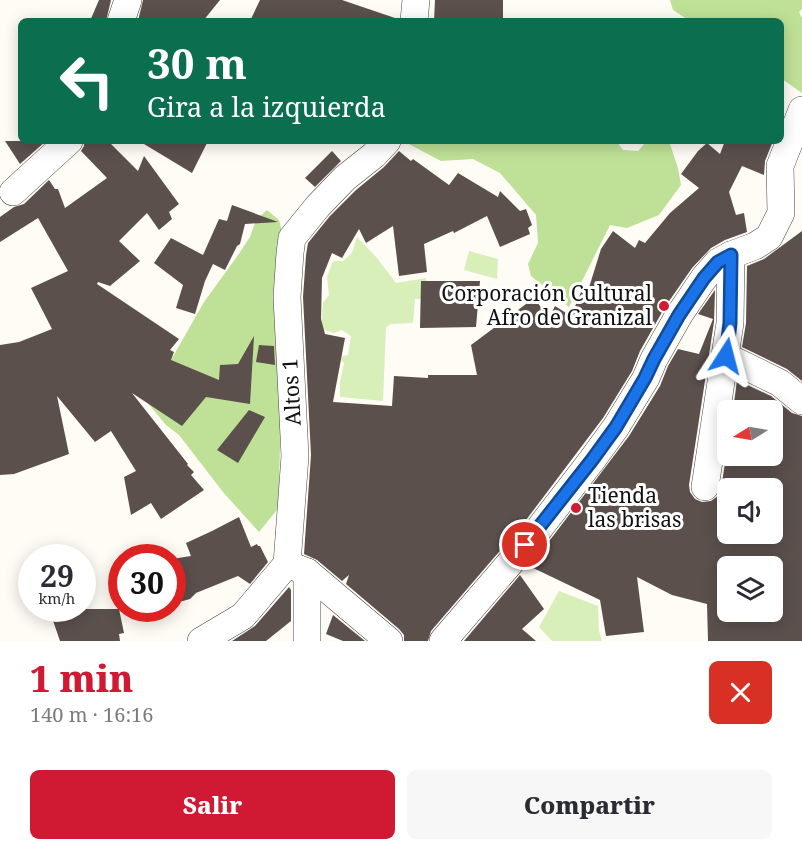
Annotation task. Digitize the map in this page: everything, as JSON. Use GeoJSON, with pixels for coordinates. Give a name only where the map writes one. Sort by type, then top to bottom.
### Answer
{"type":"FeatureCollection","features":[{"type":"Feature","properties":{"kind":"street"},"geometry":{"type":"LineString","coordinates":[[122,18],[128,0]]}},
{"type":"Feature","properties":{"kind":"street"},"geometry":{"type":"LineString","coordinates":[[414,18],[416,0]]}},
{"type":"Feature","properties":{"kind":"street"},"geometry":{"type":"LineString","coordinates":[[443,641],[535,534],[616,427],[679,315],[704,278],[718,262],[755,246],[769,237],[781,213],[780,166],[802,110]]}},
{"type":"Feature","properties":{"kind":"street"},"geometry":{"type":"LineString","coordinates":[[13,192],[66,144]]}},
{"type":"Feature","properties":{"kind":"street","name":"Altos 1"},"geometry":{"type":"LineString","coordinates":[[307,641],[297,568],[288,297],[292,238],[345,178],[384,144]]}},
{"type":"Feature","properties":{"kind":"street"},"geometry":{"type":"LineString","coordinates":[[705,487],[730,323],[731,255]]}},
{"type":"Feature","properties":{"kind":"street"},"geometry":{"type":"LineString","coordinates":[[726,356],[780,383],[802,401]]}},
{"type":"Feature","properties":{"kind":"street"},"geometry":{"type":"LineString","coordinates":[[201,641],[243,616],[297,568],[389,641]]}},
{"type":"Feature","properties":{"kind":"green space"},"geometry":{"type":"Polygon","coordinates":[[[670,0],[802,0],[802,9],[799,12],[802,18],[802,93],[784,80],[784,18],[685,18],[673,10],[670,0]]]}},
{"type":"Feature","properties":{"kind":"green space"},"geometry":{"type":"Polygon","coordinates":[[[409,144],[618,144],[623,150],[638,151],[644,144],[670,144],[681,185],[659,215],[627,228],[610,225],[569,307],[531,276],[528,264],[538,243],[536,215],[500,173],[473,159],[441,161],[409,144]]]}},
{"type":"Feature","properties":{"kind":"green space"},"geometry":{"type":"Polygon","coordinates":[[[267,210],[279,220],[285,242],[279,486],[281,505],[259,532],[223,492],[179,435],[166,425],[146,401],[151,387],[171,360],[204,302],[250,237],[256,220],[267,210]]]}},
{"type":"Feature","properties":{"kind":"green space"},"geometry":{"type":"Polygon","coordinates":[[[357,237],[396,283],[426,278],[428,299],[415,299],[413,323],[391,324],[386,327],[383,401],[340,397],[344,363],[341,360],[342,356],[348,355],[351,336],[342,330],[334,333],[321,329],[323,303],[329,295],[327,277],[333,261],[343,261],[352,253],[357,237]]]}},
{"type":"Feature","properties":{"kind":"green space"},"geometry":{"type":"Polygon","coordinates":[[[469,251],[498,259],[497,279],[464,270],[469,251]]]}},
{"type":"Feature","properties":{"kind":"green space"},"geometry":{"type":"Polygon","coordinates":[[[559,591],[598,606],[599,631],[602,641],[552,641],[539,627],[559,591]]]}},
{"type":"Feature","properties":{"kind":"building"},"geometry":{"type":"Polygon","coordinates":[[[99,0],[111,0],[107,18],[91,18],[99,0]]]}},
{"type":"Feature","properties":{"kind":"building"},"geometry":{"type":"Polygon","coordinates":[[[143,0],[220,0],[205,18],[139,18],[143,0]]]}},
{"type":"Feature","properties":{"kind":"building"},"geometry":{"type":"Polygon","coordinates":[[[260,0],[342,0],[395,18],[251,18],[260,0]]]}},
{"type":"Feature","properties":{"kind":"building"},"geometry":{"type":"Polygon","coordinates":[[[435,0],[503,0],[503,18],[434,18],[435,0]]]}},
{"type":"Feature","properties":{"kind":"building"},"geometry":{"type":"Polygon","coordinates":[[[5,141],[18,141],[18,144],[43,144],[20,164],[5,141]]]}},
{"type":"Feature","properties":{"kind":"building"},"geometry":{"type":"Polygon","coordinates":[[[84,144],[111,144],[138,171],[144,156],[179,204],[169,212],[172,219],[159,230],[147,213],[119,241],[140,261],[110,286],[98,282],[97,284],[179,339],[170,350],[174,352],[171,360],[219,380],[220,365],[238,364],[254,336],[250,404],[206,397],[182,426],[132,393],[194,472],[191,475],[204,490],[161,519],[151,503],[131,515],[124,477],[136,471],[111,431],[95,442],[57,396],[69,454],[14,474],[0,475],[0,345],[19,342],[52,329],[31,288],[68,271],[38,218],[0,242],[0,217],[14,207],[24,204],[49,180],[55,189],[58,189],[65,208],[107,178],[81,151],[84,144]]]}},
{"type":"Feature","properties":{"kind":"building"},"geometry":{"type":"Polygon","coordinates":[[[144,144],[206,144],[192,173],[144,144]]]}},
{"type":"Feature","properties":{"kind":"building"},"geometry":{"type":"Polygon","coordinates":[[[708,144],[720,154],[724,144],[772,144],[765,161],[764,175],[742,166],[729,192],[736,215],[744,213],[747,232],[711,248],[692,268],[665,307],[640,351],[632,371],[603,418],[523,524],[431,631],[428,641],[404,641],[404,635],[399,629],[346,584],[349,575],[342,581],[317,560],[304,554],[311,455],[303,297],[308,243],[330,216],[399,151],[449,185],[458,173],[498,197],[500,191],[520,211],[526,209],[532,225],[528,228],[530,234],[500,247],[487,216],[454,233],[453,231],[424,244],[427,272],[399,276],[393,226],[366,243],[359,229],[342,258],[332,253],[322,278],[321,319],[325,334],[345,338],[333,402],[392,406],[394,376],[428,378],[428,375],[477,375],[471,345],[534,298],[549,318],[555,306],[571,316],[581,292],[587,294],[601,249],[613,231],[635,248],[639,240],[645,243],[670,213],[699,188],[681,174],[698,151],[708,144]]]}},
{"type":"Feature","properties":{"kind":"building"},"geometry":{"type":"Polygon","coordinates":[[[332,151],[341,161],[315,187],[305,178],[332,151]]]}},
{"type":"Feature","properties":{"kind":"building"},"geometry":{"type":"Polygon","coordinates":[[[232,205],[278,222],[245,224],[240,244],[225,270],[213,264],[195,314],[176,308],[183,285],[154,263],[171,238],[203,255],[219,219],[227,221],[232,205]]]}},
{"type":"Feature","properties":{"kind":"building"},"geometry":{"type":"Polygon","coordinates":[[[802,231],[802,381],[787,369],[742,347],[746,323],[747,266],[764,259],[802,231]]]}},
{"type":"Feature","properties":{"kind":"building"},"geometry":{"type":"Polygon","coordinates":[[[421,281],[480,281],[476,327],[420,328],[421,281]]]}},
{"type":"Feature","properties":{"kind":"building"},"geometry":{"type":"Polygon","coordinates":[[[715,290],[714,322],[689,485],[690,492],[695,499],[702,502],[711,501],[717,497],[717,544],[783,544],[783,478],[723,478],[725,466],[783,466],[783,406],[792,413],[802,416],[802,641],[708,641],[707,604],[672,595],[637,577],[644,632],[606,636],[600,600],[529,566],[629,436],[660,386],[678,349],[699,354],[713,319],[698,314],[715,290]]]}},
{"type":"Feature","properties":{"kind":"building"},"geometry":{"type":"Polygon","coordinates":[[[259,345],[274,346],[275,365],[256,362],[259,345]]]}},
{"type":"Feature","properties":{"kind":"building"},"geometry":{"type":"Polygon","coordinates":[[[737,380],[776,400],[734,400],[737,380]]]}},
{"type":"Feature","properties":{"kind":"building"},"geometry":{"type":"Polygon","coordinates":[[[249,410],[265,417],[238,463],[217,450],[249,410]]]}},
{"type":"Feature","properties":{"kind":"building"},"geometry":{"type":"Polygon","coordinates":[[[239,517],[251,547],[257,544],[260,546],[268,562],[250,584],[238,576],[196,593],[186,600],[186,557],[191,556],[186,543],[239,517]]]}},
{"type":"Feature","properties":{"kind":"building"},"geometry":{"type":"Polygon","coordinates":[[[520,575],[544,609],[522,629],[536,641],[464,641],[520,575]]]}},
{"type":"Feature","properties":{"kind":"building"},"geometry":{"type":"Polygon","coordinates":[[[289,587],[291,590],[291,621],[266,641],[232,641],[255,626],[289,587]]]}},
{"type":"Feature","properties":{"kind":"building"},"geometry":{"type":"Polygon","coordinates":[[[96,609],[108,609],[108,622],[122,622],[124,633],[119,634],[120,641],[60,641],[53,622],[96,622],[96,609]]]}},
{"type":"Feature","properties":{"kind":"building"},"geometry":{"type":"Polygon","coordinates":[[[333,615],[365,641],[343,641],[326,634],[333,615]]]}},
{"type":"Feature","properties":{"kind":"place","name":"Corporación Cultural Afro de Granizal"},"geometry":{"type":"Point","coordinates":[664,306]}},
{"type":"Feature","properties":{"kind":"place","name":"Tienda las brisas"},"geometry":{"type":"Point","coordinates":[576,508]}},
{"type":"Feature","properties":{"kind":"route"},"geometry":{"type":"LineString","coordinates":[[525,545],[616,427],[679,315],[704,278],[718,262],[731,255],[730,323],[726,356]]}}]}
